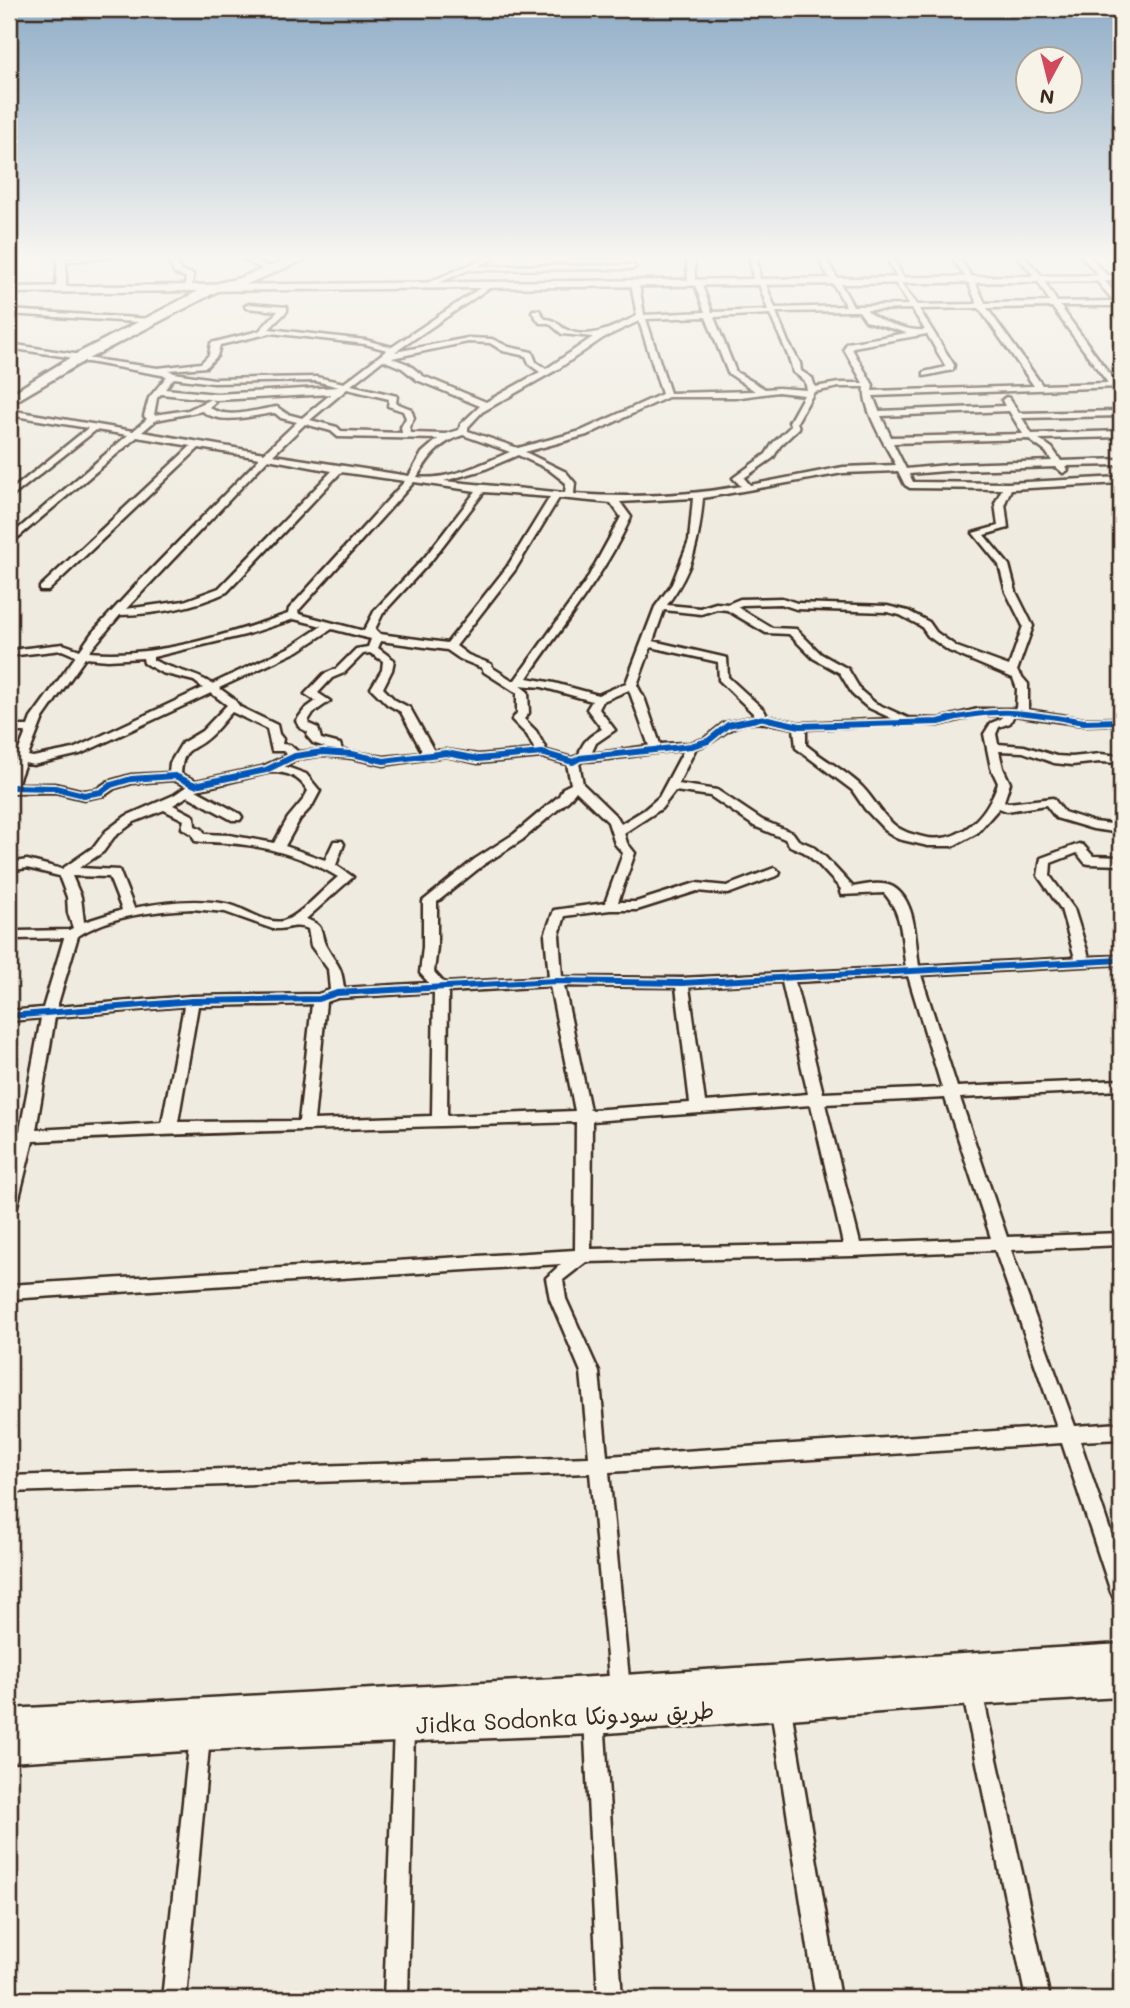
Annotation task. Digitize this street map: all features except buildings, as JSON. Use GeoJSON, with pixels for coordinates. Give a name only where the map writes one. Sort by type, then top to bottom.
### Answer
{"type":"FeatureCollection","features":[{"type":"Feature","properties":{"kind":"highway"},"geometry":{"type":"LineString","coordinates":[[9,401],[102,349]]}},
{"type":"Feature","properties":{"kind":"highway"},"geometry":{"type":"LineString","coordinates":[[9,410],[85,358],[103,349]]}},
{"type":"Feature","properties":{"kind":"main road","name":"Jidka Sodonka طريق سودونكا"},"geometry":{"type":"LineString","coordinates":[[9,1748],[200,1736],[594,1720],[779,1692],[1121,1657]]}},
{"type":"Feature","properties":{"kind":"main road","name":"Jidka Sodonka طريق سودونكا"},"geometry":{"type":"LineString","coordinates":[[9,1723],[620,1689],[972,1691],[1121,1683]]}},
{"type":"Feature","properties":{"kind":"street"},"geometry":{"type":"LineString","coordinates":[[26,349],[214,381],[316,379],[343,389],[394,398],[391,404],[406,408],[410,414],[405,427],[407,436]]}},
{"type":"Feature","properties":{"kind":"street"},"geometry":{"type":"LineString","coordinates":[[152,369],[203,365],[213,356],[214,349]]}},
{"type":"Feature","properties":{"kind":"street"},"geometry":{"type":"LineString","coordinates":[[389,349],[394,350]]}},
{"type":"Feature","properties":{"kind":"street"},"geometry":{"type":"LineString","coordinates":[[383,357],[420,349]]}},
{"type":"Feature","properties":{"kind":"street"},"geometry":{"type":"LineString","coordinates":[[513,349],[529,354],[533,363],[546,372]]}},
{"type":"Feature","properties":{"kind":"street"},"geometry":{"type":"LineString","coordinates":[[463,432],[464,426],[479,410],[584,349]]}},
{"type":"Feature","properties":{"kind":"street"},"geometry":{"type":"LineString","coordinates":[[652,349],[667,395]]}},
{"type":"Feature","properties":{"kind":"street"},"geometry":{"type":"LineString","coordinates":[[723,349],[732,373],[762,391]]}},
{"type":"Feature","properties":{"kind":"street"},"geometry":{"type":"LineString","coordinates":[[748,488],[738,478],[770,456],[776,445],[796,426],[793,422],[810,392],[809,380],[797,372],[796,363],[788,349]]}},
{"type":"Feature","properties":{"kind":"street"},"geometry":{"type":"LineString","coordinates":[[848,349],[910,485],[1008,486],[1121,480]]}},
{"type":"Feature","properties":{"kind":"street"},"geometry":{"type":"LineString","coordinates":[[927,374],[950,368],[938,349]]}},
{"type":"Feature","properties":{"kind":"street"},"geometry":{"type":"LineString","coordinates":[[1013,349],[1039,387]]}},
{"type":"Feature","properties":{"kind":"street"},"geometry":{"type":"LineString","coordinates":[[1088,349],[1117,386]]}},
{"type":"Feature","properties":{"kind":"street"},"geometry":{"type":"LineString","coordinates":[[236,817],[175,776],[131,779],[111,785],[101,792],[84,795],[43,787],[9,788],[37,718],[96,635],[266,456],[343,389],[394,350]]}},
{"type":"Feature","properties":{"kind":"street"},"geometry":{"type":"LineString","coordinates":[[383,357],[405,366],[420,378],[488,406]]}},
{"type":"Feature","properties":{"kind":"street"},"geometry":{"type":"LineString","coordinates":[[153,418],[148,416],[153,398],[172,375]]}},
{"type":"Feature","properties":{"kind":"street"},"geometry":{"type":"LineString","coordinates":[[432,482],[584,433],[667,395],[810,392],[839,385],[869,390],[1000,390],[1117,386]]}},
{"type":"Feature","properties":{"kind":"street"},"geometry":{"type":"LineString","coordinates":[[159,391],[217,397],[343,389]]}},
{"type":"Feature","properties":{"kind":"street"},"geometry":{"type":"LineString","coordinates":[[1000,390],[1029,436],[1049,450],[1058,465],[1075,482]]}},
{"type":"Feature","properties":{"kind":"street"},"geometry":{"type":"LineString","coordinates":[[9,542],[153,418],[204,408],[217,397]]}},
{"type":"Feature","properties":{"kind":"street"},"geometry":{"type":"LineString","coordinates":[[204,408],[211,415],[224,417],[277,410],[284,416],[334,429],[338,434],[446,437],[463,432],[552,468],[570,481],[569,497]]}},
{"type":"Feature","properties":{"kind":"street"},"geometry":{"type":"LineString","coordinates":[[9,410],[132,435],[338,469],[482,489],[614,500],[698,496],[843,470],[1121,462]]}},
{"type":"Feature","properties":{"kind":"street"},"geometry":{"type":"LineString","coordinates":[[877,414],[1121,414]]}},
{"type":"Feature","properties":{"kind":"street"},"geometry":{"type":"LineString","coordinates":[[9,496],[93,428]]}},
{"type":"Feature","properties":{"kind":"street"},"geometry":{"type":"LineString","coordinates":[[889,440],[1121,434]]}},
{"type":"Feature","properties":{"kind":"street"},"geometry":{"type":"LineString","coordinates":[[294,616],[293,611],[412,479],[425,455],[446,437]]}},
{"type":"Feature","properties":{"kind":"street"},"geometry":{"type":"LineString","coordinates":[[44,589],[196,446]]}},
{"type":"Feature","properties":{"kind":"street"},"geometry":{"type":"LineString","coordinates":[[118,612],[142,612],[205,598],[223,590],[338,469]]}},
{"type":"Feature","properties":{"kind":"street"},"geometry":{"type":"LineString","coordinates":[[1008,486],[1000,503],[1003,528],[978,533],[1004,565],[1016,603],[1028,626],[1011,671]]}},
{"type":"Feature","properties":{"kind":"street"},"geometry":{"type":"LineString","coordinates":[[377,637],[369,630],[379,612],[428,559],[482,489]]}},
{"type":"Feature","properties":{"kind":"street"},"geometry":{"type":"LineString","coordinates":[[450,647],[511,568],[556,496]]}},
{"type":"Feature","properties":{"kind":"street"},"geometry":{"type":"LineString","coordinates":[[439,1121],[441,988],[427,973],[430,901],[479,862],[518,837],[577,785],[579,760],[584,748],[590,741],[609,730],[593,709],[599,699],[631,685],[660,607],[677,584],[694,541],[698,496]]}},
{"type":"Feature","properties":{"kind":"street"},"geometry":{"type":"LineString","coordinates":[[515,682],[595,578],[626,517],[614,500]]}},
{"type":"Feature","properties":{"kind":"street"},"geometry":{"type":"LineString","coordinates":[[729,607],[740,602],[782,601],[796,606],[887,609],[904,613],[925,624],[932,634],[953,649],[1019,676],[1025,687],[1022,712]]}},
{"type":"Feature","properties":{"kind":"street"},"geometry":{"type":"LineString","coordinates":[[660,607],[701,611],[716,606],[729,607],[770,631],[797,634],[817,656],[844,671],[858,693],[871,705],[910,721]]}},
{"type":"Feature","properties":{"kind":"street"},"geometry":{"type":"LineString","coordinates":[[9,653],[63,647],[83,655],[148,655],[253,630],[294,616],[377,637],[450,647],[464,657],[487,666],[488,670],[515,682],[574,691],[599,699]]}},
{"type":"Feature","properties":{"kind":"street"},"geometry":{"type":"LineString","coordinates":[[20,758],[33,761],[76,752],[294,649],[329,626]]}},
{"type":"Feature","properties":{"kind":"street"},"geometry":{"type":"LineString","coordinates":[[372,649],[377,637]]}},
{"type":"Feature","properties":{"kind":"street"},"geometry":{"type":"LineString","coordinates":[[648,643],[723,660],[723,678],[760,712],[762,718]]}},
{"type":"Feature","properties":{"kind":"street"},"geometry":{"type":"LineString","coordinates":[[337,752],[336,746],[317,741],[313,736],[314,730],[304,726],[302,721],[309,711],[324,701],[312,694],[321,682],[340,671],[360,651],[372,649],[389,660],[387,670],[377,688],[391,702],[406,710],[407,720],[428,746],[429,755]]}},
{"type":"Feature","properties":{"kind":"street"},"geometry":{"type":"LineString","coordinates":[[148,655],[148,661],[166,671],[198,679],[233,705],[273,727],[273,734],[277,739],[276,749],[286,747],[295,756]]}},
{"type":"Feature","properties":{"kind":"street"},"geometry":{"type":"LineString","coordinates":[[515,682],[522,692],[523,713],[518,720],[532,733],[542,753]]}},
{"type":"Feature","properties":{"kind":"street"},"geometry":{"type":"LineString","coordinates":[[631,685],[642,702],[647,729],[656,748]]}},
{"type":"Feature","properties":{"kind":"street"},"geometry":{"type":"LineString","coordinates":[[175,776],[176,763],[186,745],[197,742],[212,730],[218,718],[233,705]]}},
{"type":"Feature","properties":{"kind":"street"},"geometry":{"type":"LineString","coordinates":[[266,770],[295,756],[337,752],[384,761],[446,754],[453,757],[489,759],[542,753],[579,760],[656,748],[691,746],[708,741],[728,725],[762,718],[800,726],[939,722],[978,712],[1022,712],[1084,722],[1121,721]]}},
{"type":"Feature","properties":{"kind":"street"},"geometry":{"type":"LineString","coordinates":[[800,726],[800,746],[856,787],[875,813],[902,836],[940,843],[959,840],[973,830],[998,803],[1004,783],[992,747],[991,732],[995,725],[1006,721],[1009,713]]}},
{"type":"Feature","properties":{"kind":"street"},"geometry":{"type":"LineString","coordinates":[[9,729],[32,729]]}},
{"type":"Feature","properties":{"kind":"street"},"geometry":{"type":"LineString","coordinates":[[618,831],[654,810],[673,786],[678,768],[683,766],[691,746]]}},
{"type":"Feature","properties":{"kind":"street"},"geometry":{"type":"LineString","coordinates":[[992,747],[1024,749],[1072,761],[1100,758],[1121,760]]}},
{"type":"Feature","properties":{"kind":"street"},"geometry":{"type":"LineString","coordinates":[[66,872],[99,849],[110,834],[130,819],[164,805],[192,788],[283,768],[295,771],[314,791],[306,808],[295,816],[288,834],[277,847]]}},
{"type":"Feature","properties":{"kind":"street"},"geometry":{"type":"LineString","coordinates":[[577,785],[614,821],[621,844],[629,853],[610,906]]}},
{"type":"Feature","properties":{"kind":"street"},"geometry":{"type":"LineString","coordinates":[[673,786],[713,793],[758,823],[789,836],[794,843],[808,849],[838,877],[848,889],[846,892],[875,888],[888,890],[903,908],[912,947],[913,970],[950,1093],[999,1244],[1070,1433],[1121,1592]]}},
{"type":"Feature","properties":{"kind":"street"},"geometry":{"type":"LineString","coordinates":[[998,803],[1007,807],[1049,801],[1060,815],[1093,825],[1121,829]]}},
{"type":"Feature","properties":{"kind":"street"},"geometry":{"type":"LineString","coordinates":[[9,931],[17,935],[76,931],[129,912],[200,906],[229,908],[267,925],[290,924],[347,877],[329,866],[277,847],[229,839],[199,838],[198,832],[188,828],[190,819],[164,805]]}},
{"type":"Feature","properties":{"kind":"street"},"geometry":{"type":"LineString","coordinates":[[329,866],[338,844]]}},
{"type":"Feature","properties":{"kind":"street"},"geometry":{"type":"LineString","coordinates":[[1083,962],[1067,909],[1044,876],[1045,861],[1079,848],[1089,860],[1121,861]]}},
{"type":"Feature","properties":{"kind":"street"},"geometry":{"type":"LineString","coordinates":[[9,867],[27,864],[66,872],[114,873],[129,912]]}},
{"type":"Feature","properties":{"kind":"street"},"geometry":{"type":"LineString","coordinates":[[9,1206],[27,1136],[49,1012],[76,931],[74,897],[66,872]]}},
{"type":"Feature","properties":{"kind":"street"},"geometry":{"type":"LineString","coordinates":[[583,1256],[584,1116],[556,981],[552,935],[556,917],[559,913],[610,906],[637,906],[696,887],[728,890],[774,872]]}},
{"type":"Feature","properties":{"kind":"street"},"geometry":{"type":"LineString","coordinates":[[295,919],[313,926],[317,933],[318,946],[335,968],[337,993]]}},
{"type":"Feature","properties":{"kind":"street"},"geometry":{"type":"LineString","coordinates":[[9,1016],[192,1001],[319,999],[337,993],[556,981],[682,983],[1121,960]]}},
{"type":"Feature","properties":{"kind":"street"},"geometry":{"type":"LineString","coordinates":[[787,976],[853,1250]]}},
{"type":"Feature","properties":{"kind":"street"},"geometry":{"type":"LineString","coordinates":[[682,983],[698,1108]]}},
{"type":"Feature","properties":{"kind":"street"},"geometry":{"type":"LineString","coordinates":[[306,1126],[319,999]]}},
{"type":"Feature","properties":{"kind":"street"},"geometry":{"type":"LineString","coordinates":[[169,1128],[192,1001]]}},
{"type":"Feature","properties":{"kind":"street"},"geometry":{"type":"LineString","coordinates":[[9,1137],[169,1128],[584,1116],[817,1099],[1121,1085]]}},
{"type":"Feature","properties":{"kind":"street"},"geometry":{"type":"LineString","coordinates":[[9,1292],[583,1256],[853,1250],[1121,1239]]}},
{"type":"Feature","properties":{"kind":"street"},"geometry":{"type":"LineString","coordinates":[[583,1256],[554,1278],[558,1299],[590,1372],[620,1689]]}},
{"type":"Feature","properties":{"kind":"street"},"geometry":{"type":"LineString","coordinates":[[9,1484],[599,1465],[1121,1431]]}},
{"type":"Feature","properties":{"kind":"street"},"geometry":{"type":"LineString","coordinates":[[592,1691],[610,1999]]}},
{"type":"Feature","properties":{"kind":"street"},"geometry":{"type":"LineString","coordinates":[[972,1691],[1038,1999]]}},
{"type":"Feature","properties":{"kind":"street"},"geometry":{"type":"LineString","coordinates":[[779,1692],[828,1999]]}},
{"type":"Feature","properties":{"kind":"street"},"geometry":{"type":"LineString","coordinates":[[396,1999],[404,1727]]}},
{"type":"Feature","properties":{"kind":"street"},"geometry":{"type":"LineString","coordinates":[[174,1999],[200,1736]]}},
{"type":"Feature","properties":{"kind":"cycle path"},"geometry":{"type":"LineString","coordinates":[[9,787],[55,788],[84,795],[101,792],[111,785],[131,779],[175,776],[195,785],[266,770],[295,756],[323,752],[352,754],[384,761],[446,753],[478,759],[542,753],[573,762],[580,758],[691,746],[708,741],[728,725],[762,718],[800,726],[829,726],[939,722],[978,712],[1022,712],[1084,722],[1121,721]]}},
{"type":"Feature","properties":{"kind":"cycle path"},"geometry":{"type":"LineString","coordinates":[[9,1016],[192,1001],[319,999],[337,993],[556,981],[682,983],[1121,960]]}}]}
